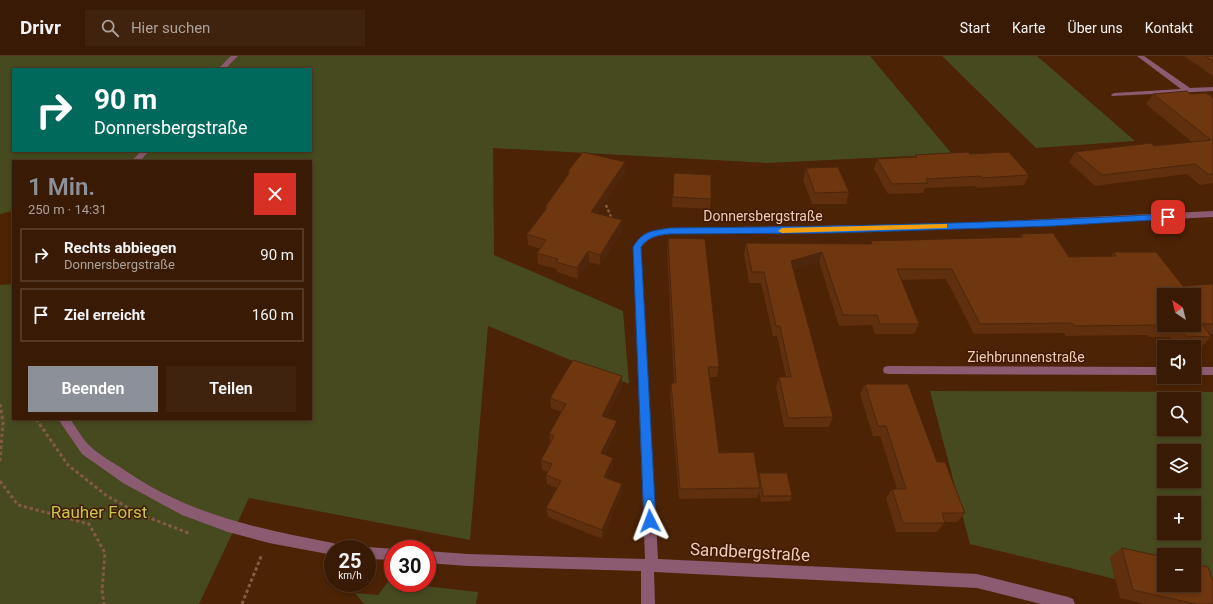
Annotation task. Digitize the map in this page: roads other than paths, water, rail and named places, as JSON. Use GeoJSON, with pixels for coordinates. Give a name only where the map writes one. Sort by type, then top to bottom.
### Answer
{"type":"FeatureCollection","features":[{"type":"Feature","properties":{"kind":"street"},"geometry":{"type":"LineString","coordinates":[[222,68],[235,56]]}},
{"type":"Feature","properties":{"kind":"street"},"geometry":{"type":"LineString","coordinates":[[1140,56],[1200,99]]}},
{"type":"Feature","properties":{"kind":"street"},"geometry":{"type":"LineString","coordinates":[[1114,95],[1213,88]]}},
{"type":"Feature","properties":{"kind":"street"},"geometry":{"type":"LineString","coordinates":[[137,160],[144,152]]}},
{"type":"Feature","properties":{"kind":"street","name":"Donnersbergstraße"},"geometry":{"type":"LineString","coordinates":[[648,604],[649,565],[637,247],[642,239],[652,233],[670,231],[831,230],[1032,224],[1213,214]]}},
{"type":"Feature","properties":{"kind":"street","name":"Ziehbrunnenstraße"},"geometry":{"type":"LineString","coordinates":[[888,370],[1157,370]]}},
{"type":"Feature","properties":{"kind":"street"},"geometry":{"type":"LineString","coordinates":[[1201,371],[1213,371]]}},
{"type":"Feature","properties":{"kind":"street"},"geometry":{"type":"LineString","coordinates":[[65,420],[86,450],[127,479],[186,511],[228,526],[269,537],[324,548]]}},
{"type":"Feature","properties":{"kind":"street","name":"Sandbergstraße"},"geometry":{"type":"LineString","coordinates":[[436,558],[468,560],[649,565],[977,581],[1068,604]]}},
{"type":"Feature","properties":{"kind":"park label","name":"Rauher Forst"},"geometry":{"type":"Point","coordinates":[99,512]}}]}
